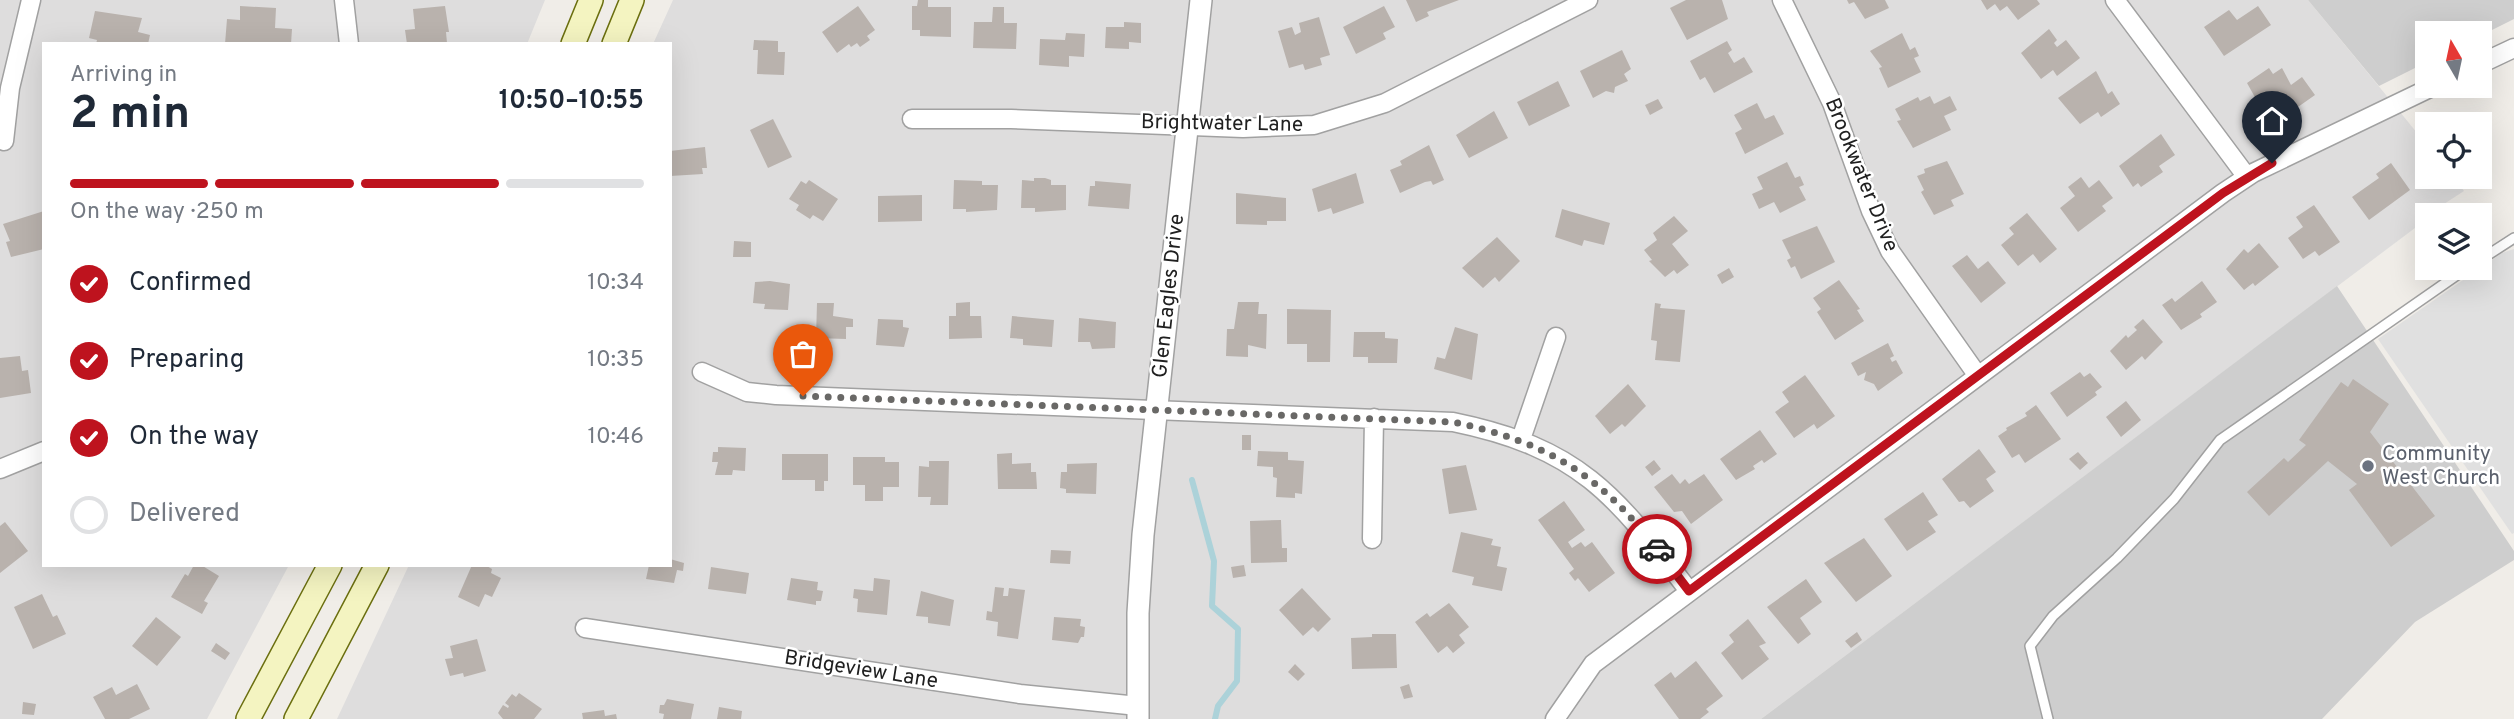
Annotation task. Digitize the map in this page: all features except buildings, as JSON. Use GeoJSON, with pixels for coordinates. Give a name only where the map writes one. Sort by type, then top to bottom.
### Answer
{"type":"FeatureCollection","features":[{"type":"Feature","properties":{"kind":"main road"},"geometry":{"type":"LineString","coordinates":[[574,42],[591,0]]}},
{"type":"Feature","properties":{"kind":"main road"},"geometry":{"type":"LineString","coordinates":[[615,42],[632,0]]}},
{"type":"Feature","properties":{"kind":"main road"},"geometry":{"type":"LineString","coordinates":[[248,719],[329,567]]}},
{"type":"Feature","properties":{"kind":"main road"},"geometry":{"type":"LineString","coordinates":[[296,719],[376,567]]}},
{"type":"Feature","properties":{"kind":"street"},"geometry":{"type":"LineString","coordinates":[[4,141],[10,88],[31,0]]}},
{"type":"Feature","properties":{"kind":"street"},"geometry":{"type":"LineString","coordinates":[[344,0],[348,42]]}},
{"type":"Feature","properties":{"kind":"street","name":"Glen Eagles Drive"},"geometry":{"type":"LineString","coordinates":[[1138,713],[1143,535],[1201,0]]}},
{"type":"Feature","properties":{"kind":"street","name":"Brightwater Lane"},"geometry":{"type":"LineString","coordinates":[[912,119],[1281,128],[1347,117],[1385,103],[1588,0]]}},
{"type":"Feature","properties":{"kind":"street","name":"Brookwater Drive"},"geometry":{"type":"LineString","coordinates":[[1782,0],[1832,103],[1871,211],[1890,251],[1978,376]]}},
{"type":"Feature","properties":{"kind":"street"},"geometry":{"type":"LineString","coordinates":[[2115,0],[2247,177]]}},
{"type":"Feature","properties":{"kind":"street"},"geometry":{"type":"LineString","coordinates":[[2492,58],[2514,48]]}},
{"type":"Feature","properties":{"kind":"street"},"geometry":{"type":"LineString","coordinates":[[1555,719],[1592,664],[2247,177],[2415,95]]}},
{"type":"Feature","properties":{"kind":"street"},"geometry":{"type":"LineString","coordinates":[[1521,439],[1556,337]]}},
{"type":"Feature","properties":{"kind":"street"},"geometry":{"type":"LineString","coordinates":[[702,372],[747,392],[775,395],[1453,422],[1521,439],[1549,451],[1595,481],[1634,518],[1689,591]]}},
{"type":"Feature","properties":{"kind":"street"},"geometry":{"type":"LineString","coordinates":[[1372,539],[1374,418]]}},
{"type":"Feature","properties":{"kind":"street"},"geometry":{"type":"LineString","coordinates":[[0,469],[42,452]]}},
{"type":"Feature","properties":{"kind":"street","name":"Bridgeview Lane"},"geometry":{"type":"LineString","coordinates":[[584,628],[1138,713]]}},
{"type":"Feature","properties":{"kind":"lane"},"geometry":{"type":"LineString","coordinates":[[2492,253],[2514,239]]}},
{"type":"Feature","properties":{"kind":"lane"},"geometry":{"type":"LineString","coordinates":[[2048,719],[2030,646],[2053,616],[2117,558],[2165,509],[2220,440],[2450,280]]}},
{"type":"Feature","properties":{"kind":"shaded area"},"geometry":{"type":"Polygon","coordinates":[[[0,0],[545,0],[528,42],[42,42],[42,567],[288,567],[207,719],[0,719],[0,0]]]}},
{"type":"Feature","properties":{"kind":"shaded area"},"geometry":{"type":"Polygon","coordinates":[[[673,0],[2308,0],[2415,130],[2415,189],[2464,191],[2446,203],[2415,203],[2415,228],[1761,719],[337,719],[408,567],[672,567],[672,42],[654,42],[673,0]]]}},
{"type":"Feature","properties":{"kind":"shaded area"},"geometry":{"type":"Polygon","coordinates":[[[2308,0],[2514,0],[2514,19],[2492,30],[2492,21],[2415,21],[2415,68],[2379,86],[2308,0]]]}},
{"type":"Feature","properties":{"kind":"shaded area"},"geometry":{"type":"Polygon","coordinates":[[[2514,249],[2512,534],[2378,339],[2463,280],[2492,280],[2492,260],[2514,249]]]}},
{"type":"Feature","properties":{"kind":"shaded area"},"geometry":{"type":"Polygon","coordinates":[[[2337,286],[2514,551],[2514,560],[2415,622],[2322,719],[1761,719],[2337,286]]]}},
{"type":"Feature","properties":{"kind":"waterway"},"geometry":{"type":"LineString","coordinates":[[1192,480],[1214,561],[1212,606],[1238,629],[1237,681],[1218,706],[1215,719]]}},
{"type":"Feature","properties":{"kind":"way so far"},"geometry":{"type":"LineString","coordinates":[[803,396],[1453,422],[1497,431],[1549,451],[1595,481],[1634,518],[1657,549]]}},
{"type":"Feature","properties":{"kind":"place","name":"Community West Church"},"geometry":{"type":"Point","coordinates":[2368,466]}},
{"type":"Feature","properties":{"kind":"route"},"geometry":{"type":"LineString","coordinates":[[1657,549],[1689,591],[2223,193],[2272,163]]}}]}
